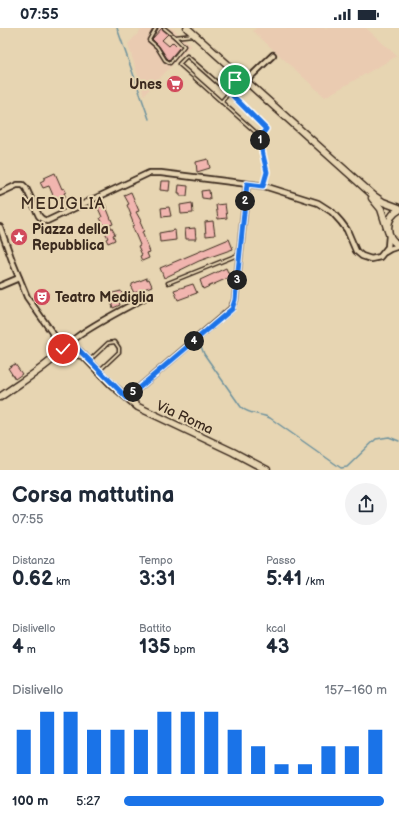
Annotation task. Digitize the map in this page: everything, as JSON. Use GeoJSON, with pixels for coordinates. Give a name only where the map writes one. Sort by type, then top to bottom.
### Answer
{"type":"FeatureCollection","features":[{"type":"Feature","properties":{"kind":"street"},"geometry":{"type":"LineString","coordinates":[[186,28],[359,183],[383,202],[399,209],[389,220],[388,247],[384,253]]}},
{"type":"Feature","properties":{"kind":"street"},"geometry":{"type":"LineString","coordinates":[[246,81],[272,55]]}},
{"type":"Feature","properties":{"kind":"street"},"geometry":{"type":"LineString","coordinates":[[0,193],[17,185],[23,185],[26,188],[39,216],[47,221],[151,173],[263,186],[318,203],[332,212],[347,230],[356,251],[362,256],[371,258],[380,257],[390,249],[399,245],[392,239],[389,233],[381,209],[359,183]]}},
{"type":"Feature","properties":{"kind":"street"},"geometry":{"type":"LineString","coordinates":[[127,398],[232,309],[235,300],[247,184]]}},
{"type":"Feature","properties":{"kind":"street","name":"Via Roma"},"geometry":{"type":"LineString","coordinates":[[0,228],[18,278],[27,297],[48,328],[59,341],[87,358],[138,407],[233,452],[266,470]]}},
{"type":"Feature","properties":{"kind":"street"},"geometry":{"type":"LineString","coordinates":[[0,286],[18,278]]}},
{"type":"Feature","properties":{"kind":"street"},"geometry":{"type":"LineString","coordinates":[[0,397],[55,358],[74,340],[91,328],[144,298]]}},
{"type":"Feature","properties":{"kind":"street"},"geometry":{"type":"LineString","coordinates":[[68,346],[64,352],[69,355]]}},
{"type":"Feature","properties":{"kind":"street"},"geometry":{"type":"LineString","coordinates":[[55,358],[62,355],[77,355],[87,358]]}},
{"type":"Feature","properties":{"kind":"lane"},"geometry":{"type":"LineString","coordinates":[[156,28],[149,40],[157,47],[165,60],[170,63],[184,46],[164,28]]}},
{"type":"Feature","properties":{"kind":"lane"},"geometry":{"type":"LineString","coordinates":[[175,37],[194,35]]}},
{"type":"Feature","properties":{"kind":"lane"},"geometry":{"type":"LineString","coordinates":[[261,136],[179,64],[187,56],[230,93],[266,129],[261,136],[260,142],[267,172],[263,186]]}},
{"type":"Feature","properties":{"kind":"lane"},"geometry":{"type":"LineString","coordinates":[[230,93],[238,74]]}},
{"type":"Feature","properties":{"kind":"lane"},"geometry":{"type":"LineString","coordinates":[[221,102],[246,81]]}},
{"type":"Feature","properties":{"kind":"lane"},"geometry":{"type":"LineString","coordinates":[[168,283],[240,254]]}},
{"type":"Feature","properties":{"kind":"lane"},"geometry":{"type":"LineString","coordinates":[[87,358],[108,343],[115,342],[119,348],[119,352],[99,371]]}},
{"type":"Feature","properties":{"kind":"shaded area"},"geometry":{"type":"Polygon","coordinates":[[[143,28],[172,28],[191,45],[144,95],[128,44],[143,28]]]}},
{"type":"Feature","properties":{"kind":"shaded area"},"geometry":{"type":"Polygon","coordinates":[[[256,28],[366,28],[397,56],[325,97],[253,31],[256,28]]]}},
{"type":"Feature","properties":{"kind":"building"},"geometry":{"type":"Polygon","coordinates":[[[162,28],[168,34],[162,40],[169,46],[173,42],[179,48],[169,60],[152,39],[162,28]]]}},
{"type":"Feature","properties":{"kind":"building"},"geometry":{"type":"Polygon","coordinates":[[[208,159],[210,168],[197,172],[196,162],[208,159]]]}},
{"type":"Feature","properties":{"kind":"building"},"geometry":{"type":"Polygon","coordinates":[[[55,173],[62,189],[64,188],[66,192],[64,193],[67,200],[59,204],[58,201],[56,202],[49,186],[43,188],[40,182],[44,180],[44,178],[55,173]]]}},
{"type":"Feature","properties":{"kind":"building"},"geometry":{"type":"Polygon","coordinates":[[[161,181],[170,181],[169,191],[160,190],[161,181]]]}},
{"type":"Feature","properties":{"kind":"building"},"geometry":{"type":"Polygon","coordinates":[[[179,185],[188,186],[187,196],[180,196],[180,193],[178,193],[179,185]]]}},
{"type":"Feature","properties":{"kind":"building"},"geometry":{"type":"Polygon","coordinates":[[[209,190],[210,199],[202,198],[201,191],[209,190]]]}},
{"type":"Feature","properties":{"kind":"building"},"geometry":{"type":"Polygon","coordinates":[[[131,192],[139,211],[136,212],[141,221],[140,222],[144,231],[142,232],[150,252],[147,253],[149,258],[142,261],[140,256],[142,255],[138,246],[140,245],[132,226],[134,225],[127,205],[129,204],[124,195],[131,192]]]}},
{"type":"Feature","properties":{"kind":"building"},"geometry":{"type":"Polygon","coordinates":[[[192,203],[193,213],[181,214],[180,205],[192,203]]]}},
{"type":"Feature","properties":{"kind":"building"},"geometry":{"type":"Polygon","coordinates":[[[105,204],[113,224],[110,225],[115,234],[113,235],[115,240],[108,243],[106,239],[108,238],[103,228],[105,227],[100,218],[102,217],[98,208],[105,204]]]}},
{"type":"Feature","properties":{"kind":"building"},"geometry":{"type":"Polygon","coordinates":[[[225,204],[227,218],[218,219],[216,205],[225,204]]]}},
{"type":"Feature","properties":{"kind":"building"},"geometry":{"type":"Polygon","coordinates":[[[169,207],[171,216],[162,217],[161,208],[169,207]]]}},
{"type":"Feature","properties":{"kind":"building"},"geometry":{"type":"Polygon","coordinates":[[[213,221],[215,235],[206,236],[205,222],[213,221]]]}},
{"type":"Feature","properties":{"kind":"building"},"geometry":{"type":"Polygon","coordinates":[[[195,228],[196,239],[186,239],[185,229],[195,228]]]}},
{"type":"Feature","properties":{"kind":"building"},"geometry":{"type":"Polygon","coordinates":[[[175,230],[176,240],[160,242],[159,233],[175,230]]]}},
{"type":"Feature","properties":{"kind":"building"},"geometry":{"type":"Polygon","coordinates":[[[229,239],[233,249],[199,261],[164,278],[160,268],[229,239]]]}},
{"type":"Feature","properties":{"kind":"building"},"geometry":{"type":"Polygon","coordinates":[[[226,268],[230,277],[203,289],[200,280],[226,268]]]}},
{"type":"Feature","properties":{"kind":"building"},"geometry":{"type":"Polygon","coordinates":[[[147,278],[152,286],[134,293],[131,287],[132,284],[147,278]]]}},
{"type":"Feature","properties":{"kind":"building"},"geometry":{"type":"Polygon","coordinates":[[[193,284],[197,293],[178,300],[174,290],[193,284]]]}},
{"type":"Feature","properties":{"kind":"building"},"geometry":{"type":"Polygon","coordinates":[[[121,291],[123,297],[118,298],[120,305],[113,308],[109,294],[121,291]]]}},
{"type":"Feature","properties":{"kind":"building"},"geometry":{"type":"Polygon","coordinates":[[[15,364],[22,374],[15,379],[8,368],[15,364]]]}},
{"type":"Feature","properties":{"kind":"waterway"},"geometry":{"type":"LineString","coordinates":[[117,28],[149,119]]}},
{"type":"Feature","properties":{"kind":"waterway"},"geometry":{"type":"LineString","coordinates":[[200,344],[204,354],[244,410],[270,418],[341,468],[347,467],[376,439],[389,437],[399,441]]}},
{"type":"Feature","properties":{"kind":"place","name":"Unes"},"geometry":{"type":"Point","coordinates":[175,84]}},
{"type":"Feature","properties":{"kind":"place","name":"Piazza della Repubblica"},"geometry":{"type":"Point","coordinates":[19,237]}},
{"type":"Feature","properties":{"kind":"place","name":"Teatro Mediglia"},"geometry":{"type":"Point","coordinates":[42,297]}},
{"type":"Feature","properties":{"kind":"district","name":"MEDIGLIA"},"geometry":{"type":"Point","coordinates":[63,203]}},
{"type":"Feature","properties":{"kind":"route"},"geometry":{"type":"LineString","coordinates":[[63,349],[70,345],[78,349],[111,384],[127,398],[232,309],[235,300],[247,184],[263,186],[267,172],[260,142],[261,136],[266,129],[230,93],[235,80]]}}]}
